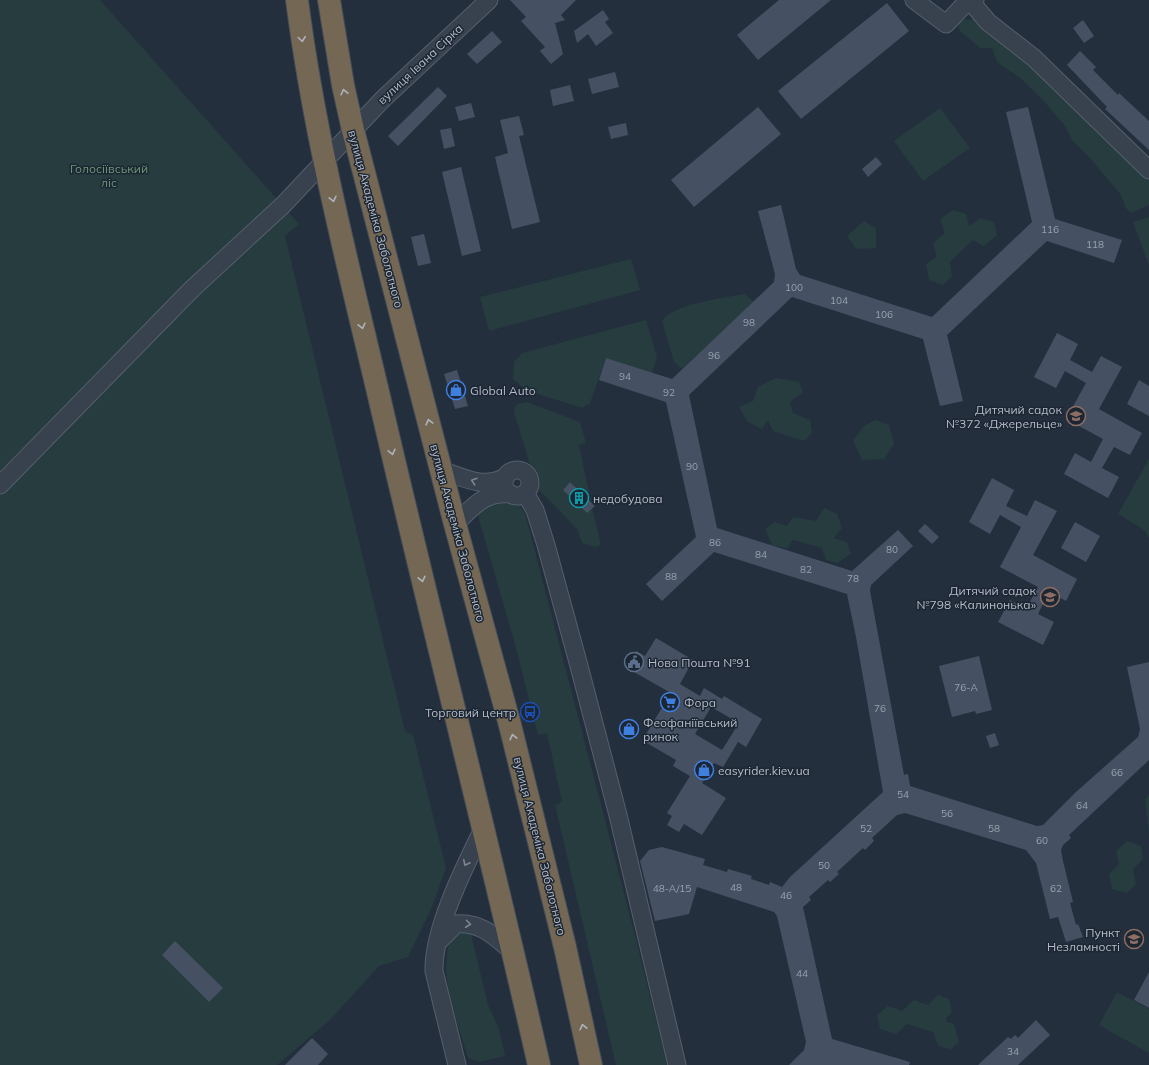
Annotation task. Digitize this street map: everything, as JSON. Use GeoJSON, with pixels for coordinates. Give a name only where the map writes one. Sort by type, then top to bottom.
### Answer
{"type":"FeatureCollection","features":[{"type":"Feature","properties":{"kind":"highway"},"geometry":{"type":"LineString","coordinates":[[297,0],[304,56],[324,161],[432,622],[514,953],[539,1065]]}},
{"type":"Feature","properties":{"kind":"highway","name":"вулиця Академіка Заболотного"},"geometry":{"type":"LineString","coordinates":[[329,0],[342,84],[353,130],[455,524],[510,725],[565,947],[591,1065]]}},
{"type":"Feature","properties":{"kind":"street","name":"вулиця Івана Сірка"},"geometry":{"type":"LineString","coordinates":[[0,485],[132,348],[198,283],[283,205],[383,99],[489,0]]}},
{"type":"Feature","properties":{"kind":"street"},"geometry":{"type":"LineString","coordinates":[[914,0],[946,24],[970,3],[988,22],[1032,56],[1149,170]]}},
{"type":"Feature","properties":{"kind":"street"},"geometry":{"type":"LineString","coordinates":[[441,470],[480,484],[490,483],[506,477]]}},
{"type":"Feature","properties":{"kind":"street"},"geometry":{"type":"LineString","coordinates":[[455,524],[488,496],[496,493],[518,493],[530,483],[525,472],[516,470],[508,473],[505,485],[518,493],[535,510],[546,545],[618,815],[677,1065]]}},
{"type":"Feature","properties":{"kind":"street"},"geometry":{"type":"LineString","coordinates":[[457,1065],[434,971],[437,943],[460,876],[483,828]]}},
{"type":"Feature","properties":{"kind":"street"},"geometry":{"type":"LineString","coordinates":[[437,943],[456,924],[463,923],[478,926],[490,933],[514,953]]}},
{"type":"Feature","properties":{"kind":"green space","name":"Голосіївський ліс"},"geometry":{"type":"Polygon","coordinates":[[[0,0],[100,0],[299,224],[285,236],[405,731],[413,735],[446,868],[432,907],[408,957],[379,966],[330,1020],[277,1065],[0,1065],[0,0]]]}},
{"type":"Feature","properties":{"kind":"green space"},"geometry":{"type":"Polygon","coordinates":[[[963,19],[979,20],[1028,56],[1149,173],[1149,205],[1131,213],[1126,208],[1121,195],[1090,158],[1073,141],[1065,126],[1042,99],[1019,77],[997,62],[992,48],[980,48],[960,31],[957,24],[963,19]]]}},
{"type":"Feature","properties":{"kind":"green space"},"geometry":{"type":"Polygon","coordinates":[[[940,108],[970,148],[923,181],[894,141],[940,108]]]}},
{"type":"Feature","properties":{"kind":"green space"},"geometry":{"type":"Polygon","coordinates":[[[953,210],[966,214],[969,226],[980,218],[994,222],[997,235],[984,246],[973,240],[950,262],[952,276],[943,285],[929,280],[926,264],[937,257],[933,243],[945,233],[940,219],[953,210]]]}},
{"type":"Feature","properties":{"kind":"green space"},"geometry":{"type":"Polygon","coordinates":[[[1149,217],[1149,265],[1133,222],[1149,217]]]}},
{"type":"Feature","properties":{"kind":"green space"},"geometry":{"type":"Polygon","coordinates":[[[864,221],[876,228],[876,248],[856,249],[847,236],[864,221]]]}},
{"type":"Feature","properties":{"kind":"green space"},"geometry":{"type":"Polygon","coordinates":[[[631,259],[640,290],[489,331],[480,297],[631,259]]]}},
{"type":"Feature","properties":{"kind":"green space"},"geometry":{"type":"Polygon","coordinates":[[[744,294],[754,302],[682,369],[674,362],[662,321],[668,315],[687,306],[744,294]]]}},
{"type":"Feature","properties":{"kind":"green space"},"geometry":{"type":"Polygon","coordinates":[[[646,320],[657,357],[652,373],[606,358],[590,403],[582,408],[526,390],[513,379],[514,362],[522,353],[646,320]]]}},
{"type":"Feature","properties":{"kind":"green space"},"geometry":{"type":"Polygon","coordinates":[[[776,378],[799,382],[803,392],[790,402],[793,413],[810,420],[812,433],[804,441],[773,431],[768,420],[762,429],[748,422],[739,407],[753,401],[758,387],[776,378]]]}},
{"type":"Feature","properties":{"kind":"green space"},"geometry":{"type":"Polygon","coordinates":[[[527,402],[580,422],[586,443],[579,445],[591,502],[570,482],[563,490],[587,513],[592,508],[601,545],[595,547],[582,543],[577,529],[537,488],[514,409],[517,404],[527,402]]]}},
{"type":"Feature","properties":{"kind":"green space"},"geometry":{"type":"Polygon","coordinates":[[[875,420],[889,425],[894,444],[884,459],[862,460],[853,441],[863,427],[875,420]]]}},
{"type":"Feature","properties":{"kind":"green space"},"geometry":{"type":"Polygon","coordinates":[[[1149,459],[1149,538],[1144,530],[1118,514],[1149,459]]]}},
{"type":"Feature","properties":{"kind":"green space"},"geometry":{"type":"Polygon","coordinates":[[[512,498],[525,513],[634,931],[667,1065],[616,1065],[555,805],[562,802],[547,733],[538,735],[515,644],[479,519],[479,511],[482,505],[512,498]]]}},
{"type":"Feature","properties":{"kind":"green space"},"geometry":{"type":"Polygon","coordinates":[[[824,508],[837,514],[842,528],[834,538],[847,542],[851,554],[837,563],[826,560],[822,548],[793,540],[787,548],[772,545],[765,529],[775,522],[787,526],[793,517],[816,521],[824,508]]]}},
{"type":"Feature","properties":{"kind":"green space"},"geometry":{"type":"Polygon","coordinates":[[[1149,795],[1149,832],[1145,800],[1149,795]]]}},
{"type":"Feature","properties":{"kind":"green space"},"geometry":{"type":"Polygon","coordinates":[[[1127,841],[1141,846],[1143,859],[1133,869],[1136,884],[1127,893],[1112,889],[1109,874],[1119,864],[1116,851],[1127,841]]]}},
{"type":"Feature","properties":{"kind":"green space"},"geometry":{"type":"Polygon","coordinates":[[[470,930],[488,1005],[499,1029],[505,1056],[479,1062],[468,1058],[454,1012],[447,980],[446,964],[448,948],[453,933],[470,930]]]}},
{"type":"Feature","properties":{"kind":"green space"},"geometry":{"type":"Polygon","coordinates":[[[1117,992],[1149,1009],[1149,1053],[1099,1025],[1117,992]]]}},
{"type":"Feature","properties":{"kind":"green space"},"geometry":{"type":"Polygon","coordinates":[[[938,995],[949,999],[952,1012],[946,1018],[947,1022],[954,1024],[959,1042],[951,1049],[938,1046],[933,1032],[907,1024],[896,1034],[880,1029],[877,1015],[888,1006],[902,1011],[914,1000],[928,1005],[938,995]]]}},
{"type":"Feature","properties":{"kind":"building"},"geometry":{"type":"Polygon","coordinates":[[[510,0],[576,0],[561,15],[565,20],[555,23],[563,54],[551,64],[540,51],[545,47],[521,21],[526,17],[510,0]]]}},
{"type":"Feature","properties":{"kind":"building"},"geometry":{"type":"Polygon","coordinates":[[[779,0],[831,0],[758,60],[737,35],[779,0]]]}},
{"type":"Feature","properties":{"kind":"building"},"geometry":{"type":"Polygon","coordinates":[[[887,3],[909,31],[801,119],[778,91],[887,3]]]}},
{"type":"Feature","properties":{"kind":"building"},"geometry":{"type":"Polygon","coordinates":[[[603,10],[609,19],[605,22],[613,33],[596,46],[588,34],[577,43],[574,31],[603,10]]]}},
{"type":"Feature","properties":{"kind":"building"},"geometry":{"type":"Polygon","coordinates":[[[1083,20],[1094,36],[1084,43],[1073,28],[1083,20]]]}},
{"type":"Feature","properties":{"kind":"building"},"geometry":{"type":"Polygon","coordinates":[[[492,31],[502,42],[477,64],[467,54],[492,31]]]}},
{"type":"Feature","properties":{"kind":"building"},"geometry":{"type":"Polygon","coordinates":[[[1080,51],[1096,67],[1093,70],[1118,95],[1119,93],[1149,121],[1149,150],[1105,109],[1107,107],[1067,65],[1080,51]]]}},
{"type":"Feature","properties":{"kind":"building"},"geometry":{"type":"Polygon","coordinates":[[[615,72],[619,87],[592,94],[588,79],[615,72]]]}},
{"type":"Feature","properties":{"kind":"building"},"geometry":{"type":"Polygon","coordinates":[[[570,85],[574,101],[553,106],[550,90],[570,85]]]}},
{"type":"Feature","properties":{"kind":"building"},"geometry":{"type":"Polygon","coordinates":[[[438,87],[447,96],[398,146],[388,136],[438,87]]]}},
{"type":"Feature","properties":{"kind":"building"},"geometry":{"type":"Polygon","coordinates":[[[471,103],[475,117],[459,121],[455,107],[471,103]]]}},
{"type":"Feature","properties":{"kind":"building"},"geometry":{"type":"Polygon","coordinates":[[[758,107],[781,134],[694,207],[671,180],[758,107]]]}},
{"type":"Feature","properties":{"kind":"building"},"geometry":{"type":"Polygon","coordinates":[[[1028,107],[1055,219],[1122,240],[1114,263],[1047,241],[947,335],[963,401],[940,406],[923,339],[792,297],[689,395],[717,528],[852,571],[898,530],[913,546],[871,585],[870,591],[904,775],[908,774],[910,786],[1037,826],[1043,825],[1076,792],[1138,737],[1140,729],[1127,667],[1149,662],[1149,760],[1069,835],[1071,838],[1063,845],[1061,850],[1073,902],[1070,903],[1076,925],[1078,924],[1083,937],[1066,942],[1058,917],[1050,919],[1036,863],[1026,850],[905,813],[897,815],[872,838],[874,841],[865,850],[863,848],[837,872],[839,874],[830,882],[828,880],[809,897],[811,900],[803,907],[832,1039],[910,1062],[909,1065],[789,1065],[804,1050],[806,1042],[777,916],[774,912],[697,887],[689,914],[655,921],[640,861],[649,850],[662,847],[705,859],[703,865],[727,872],[728,869],[752,876],[751,879],[769,885],[770,882],[782,887],[790,877],[883,792],[847,594],[714,552],[662,601],[646,584],[696,537],[666,402],[599,380],[606,358],[672,379],[774,282],[775,274],[758,211],[781,205],[796,269],[800,275],[932,317],[1032,222],[1006,112],[1028,107]]]}},
{"type":"Feature","properties":{"kind":"building"},"geometry":{"type":"Polygon","coordinates":[[[519,116],[524,135],[519,136],[540,222],[512,229],[495,157],[508,153],[500,120],[519,116]]]}},
{"type":"Feature","properties":{"kind":"building"},"geometry":{"type":"Polygon","coordinates":[[[626,123],[628,135],[611,139],[608,127],[626,123]]]}},
{"type":"Feature","properties":{"kind":"building"},"geometry":{"type":"Polygon","coordinates":[[[451,128],[455,146],[444,149],[440,130],[451,128]]]}},
{"type":"Feature","properties":{"kind":"building"},"geometry":{"type":"Polygon","coordinates":[[[876,157],[882,164],[868,177],[862,169],[876,157]]]}},
{"type":"Feature","properties":{"kind":"building"},"geometry":{"type":"Polygon","coordinates":[[[461,167],[481,251],[462,256],[442,172],[461,167]]]}},
{"type":"Feature","properties":{"kind":"building"},"geometry":{"type":"Polygon","coordinates":[[[424,234],[431,263],[418,266],[411,237],[424,234]]]}},
{"type":"Feature","properties":{"kind":"building"},"geometry":{"type":"Polygon","coordinates":[[[1057,333],[1078,344],[1070,360],[1092,372],[1101,356],[1122,367],[1099,409],[1142,433],[1130,455],[1114,447],[1102,468],[1119,477],[1108,498],[1064,474],[1075,453],[1091,462],[1103,439],[1066,419],[1086,383],[1065,371],[1056,388],[1034,377],[1057,333]]]}},
{"type":"Feature","properties":{"kind":"building","name":"Global Auto"},"geometry":{"type":"Polygon","coordinates":[[[457,370],[468,406],[455,409],[444,374],[457,370]]]}},
{"type":"Feature","properties":{"kind":"building"},"geometry":{"type":"Polygon","coordinates":[[[1139,380],[1149,386],[1149,416],[1127,404],[1139,380]]]}},
{"type":"Feature","properties":{"kind":"building"},"geometry":{"type":"Polygon","coordinates":[[[992,478],[1014,490],[1006,506],[1027,516],[1035,500],[1057,511],[1033,555],[1077,579],[1066,601],[1049,592],[1038,614],[1054,622],[1043,645],[998,622],[1010,600],[1026,609],[1038,587],[1000,567],[1021,527],[1000,515],[990,534],[969,522],[992,478]]]}},
{"type":"Feature","properties":{"kind":"building","name":"недобудова"},"geometry":{"type":"Polygon","coordinates":[[[570,482],[595,506],[587,513],[563,490],[570,482]]]}},
{"type":"Feature","properties":{"kind":"building"},"geometry":{"type":"Polygon","coordinates":[[[1075,522],[1100,536],[1086,562],[1061,548],[1075,522]]]}},
{"type":"Feature","properties":{"kind":"building"},"geometry":{"type":"Polygon","coordinates":[[[925,524],[939,537],[932,544],[918,531],[925,524]]]}},
{"type":"Feature","properties":{"kind":"building"},"geometry":{"type":"Polygon","coordinates":[[[656,638],[693,660],[680,684],[700,696],[704,688],[722,699],[724,696],[762,719],[746,747],[738,742],[723,767],[714,763],[702,783],[726,798],[702,835],[684,824],[679,832],[667,825],[672,816],[667,813],[690,776],[673,766],[676,760],[645,742],[649,736],[646,734],[671,693],[634,672],[637,666],[630,662],[636,651],[645,656],[656,638]],[[711,707],[695,734],[722,750],[739,723],[711,707]]]}},
{"type":"Feature","properties":{"kind":"building"},"geometry":{"type":"Polygon","coordinates":[[[979,656],[992,710],[976,714],[975,711],[952,717],[939,666],[979,656]]]}},
{"type":"Feature","properties":{"kind":"building"},"geometry":{"type":"Polygon","coordinates":[[[995,733],[999,745],[990,748],[986,736],[995,733]]]}},
{"type":"Feature","properties":{"kind":"building"},"geometry":{"type":"Polygon","coordinates":[[[175,941],[223,988],[209,1002],[162,955],[175,941]]]}},
{"type":"Feature","properties":{"kind":"building"},"geometry":{"type":"Polygon","coordinates":[[[1149,972],[1149,1008],[1134,1000],[1149,972]]]}},
{"type":"Feature","properties":{"kind":"building"},"geometry":{"type":"Polygon","coordinates":[[[1036,1020],[1050,1035],[1018,1065],[978,1065],[1008,1037],[1011,1039],[1015,1035],[1018,1038],[1036,1020]]]}},
{"type":"Feature","properties":{"kind":"building"},"geometry":{"type":"Polygon","coordinates":[[[312,1038],[328,1054],[318,1065],[285,1065],[312,1038]]]}},
{"type":"Feature","properties":{"kind":"place","name":"Global Auto"},"geometry":{"type":"Point","coordinates":[456,390]}},
{"type":"Feature","properties":{"kind":"place","name":"Дитячий садок №372 «Джерельце»"},"geometry":{"type":"Point","coordinates":[1076,416]}},
{"type":"Feature","properties":{"kind":"place","name":"недобудова"},"geometry":{"type":"Point","coordinates":[579,498]}},
{"type":"Feature","properties":{"kind":"place","name":"Дитячий садок №798 «Калинонька»"},"geometry":{"type":"Point","coordinates":[1050,597]}},
{"type":"Feature","properties":{"kind":"place","name":"Нова Пошта №91"},"geometry":{"type":"Point","coordinates":[634,662]}},
{"type":"Feature","properties":{"kind":"place","name":"Фора"},"geometry":{"type":"Point","coordinates":[670,702]}},
{"type":"Feature","properties":{"kind":"place","name":"Торговий центр"},"geometry":{"type":"Point","coordinates":[530,712]}},
{"type":"Feature","properties":{"kind":"place","name":"Феофаніївський ринок"},"geometry":{"type":"Point","coordinates":[629,729]}},
{"type":"Feature","properties":{"kind":"place","name":"easyrider.kiev.ua"},"geometry":{"type":"Point","coordinates":[704,770]}},
{"type":"Feature","properties":{"kind":"place","name":"Пункт Незламності"},"geometry":{"type":"Point","coordinates":[1134,939]}}]}
